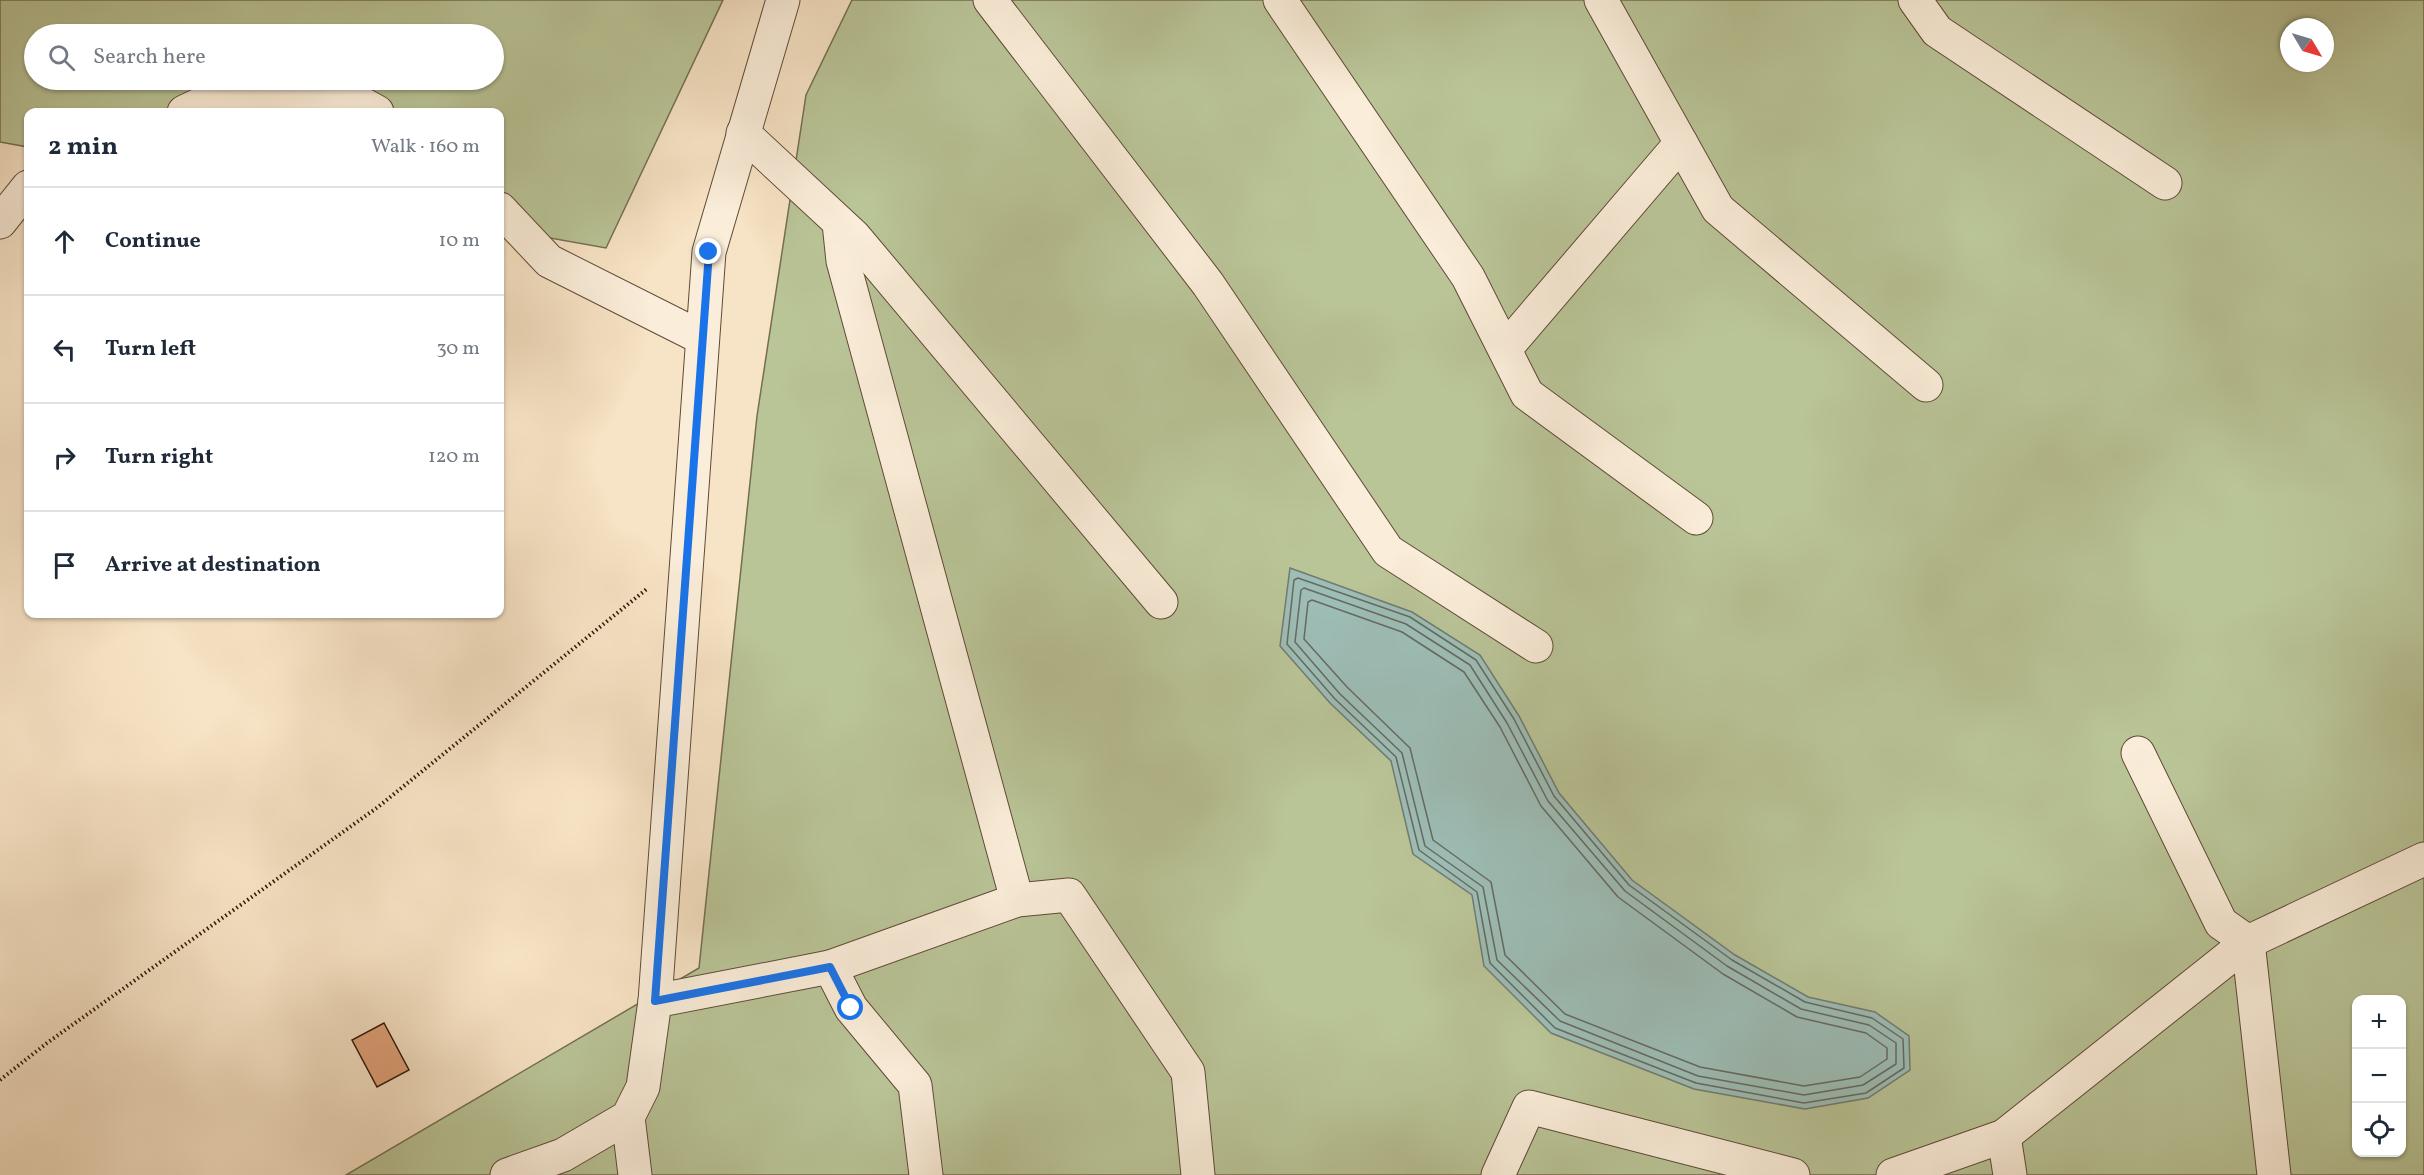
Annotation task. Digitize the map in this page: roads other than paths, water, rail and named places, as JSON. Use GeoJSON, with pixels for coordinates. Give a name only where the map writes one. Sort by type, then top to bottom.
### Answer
{"type":"FeatureCollection","features":[{"type":"Feature","properties":{"kind":"street"},"geometry":{"type":"LineString","coordinates":[[990,0],[1208,284],[1388,551],[1536,646]]}},
{"type":"Feature","properties":{"kind":"street"},"geometry":{"type":"LineString","coordinates":[[1280,0],[1468,277],[1527,394],[1696,518]]}},
{"type":"Feature","properties":{"kind":"street"},"geometry":{"type":"LineString","coordinates":[[1601,0],[1718,209],[1926,385]]}},
{"type":"Feature","properties":{"kind":"street"},"geometry":{"type":"LineString","coordinates":[[1915,0],[1937,31],[2165,183]]}},
{"type":"Feature","properties":{"kind":"street"},"geometry":{"type":"LineString","coordinates":[[507,1175],[563,1155],[628,1117],[643,1087],[655,1001],[685,558],[709,252],[779,2]]}},
{"type":"Feature","properties":{"kind":"street"},"geometry":{"type":"LineString","coordinates":[[192,108],[224,93],[359,102],[370,108]]}},
{"type":"Feature","properties":{"kind":"street"},"geometry":{"type":"LineString","coordinates":[[743,133],[854,236],[1161,602]]}},
{"type":"Feature","properties":{"kind":"street"},"geometry":{"type":"LineString","coordinates":[[1505,349],[1681,143]]}},
{"type":"Feature","properties":{"kind":"street"},"geometry":{"type":"LineString","coordinates":[[0,222],[24,192]]}},
{"type":"Feature","properties":{"kind":"street"},"geometry":{"type":"LineString","coordinates":[[504,213],[549,261],[702,338]]}},
{"type":"Feature","properties":{"kind":"street"},"geometry":{"type":"LineString","coordinates":[[839,223],[843,261],[1017,900]]}},
{"type":"Feature","properties":{"kind":"street"},"geometry":{"type":"LineString","coordinates":[[2138,753],[2221,923],[2248,942],[2274,1175]]}},
{"type":"Feature","properties":{"kind":"street"},"geometry":{"type":"LineString","coordinates":[[1893,1175],[2004,1136],[2248,942],[2424,859]]}},
{"type":"Feature","properties":{"kind":"street"},"geometry":{"type":"LineString","coordinates":[[655,1001],[830,967],[1017,900],[1069,895],[1188,1072],[1198,1175]]}},
{"type":"Feature","properties":{"kind":"street"},"geometry":{"type":"LineString","coordinates":[[830,967],[851,1008],[915,1085],[926,1175]]}},
{"type":"Feature","properties":{"kind":"street"},"geometry":{"type":"LineString","coordinates":[[1498,1175],[1529,1107],[1783,1173]]}},
{"type":"Feature","properties":{"kind":"street"},"geometry":{"type":"LineString","coordinates":[[628,1117],[635,1175]]}},
{"type":"Feature","properties":{"kind":"street"},"geometry":{"type":"LineString","coordinates":[[2004,1136],[2010,1175]]}},
{"type":"Feature","properties":{"kind":"water"},"geometry":{"type":"Polygon","coordinates":[[[1290,568],[1412,612],[1480,655],[1519,716],[1559,793],[1632,880],[1735,955],[1808,997],[1875,1012],[1909,1036],[1910,1070],[1868,1098],[1805,1109],[1694,1089],[1551,1033],[1484,966],[1472,895],[1413,854],[1391,761],[1330,703],[1280,646],[1290,568]]]}}]}
